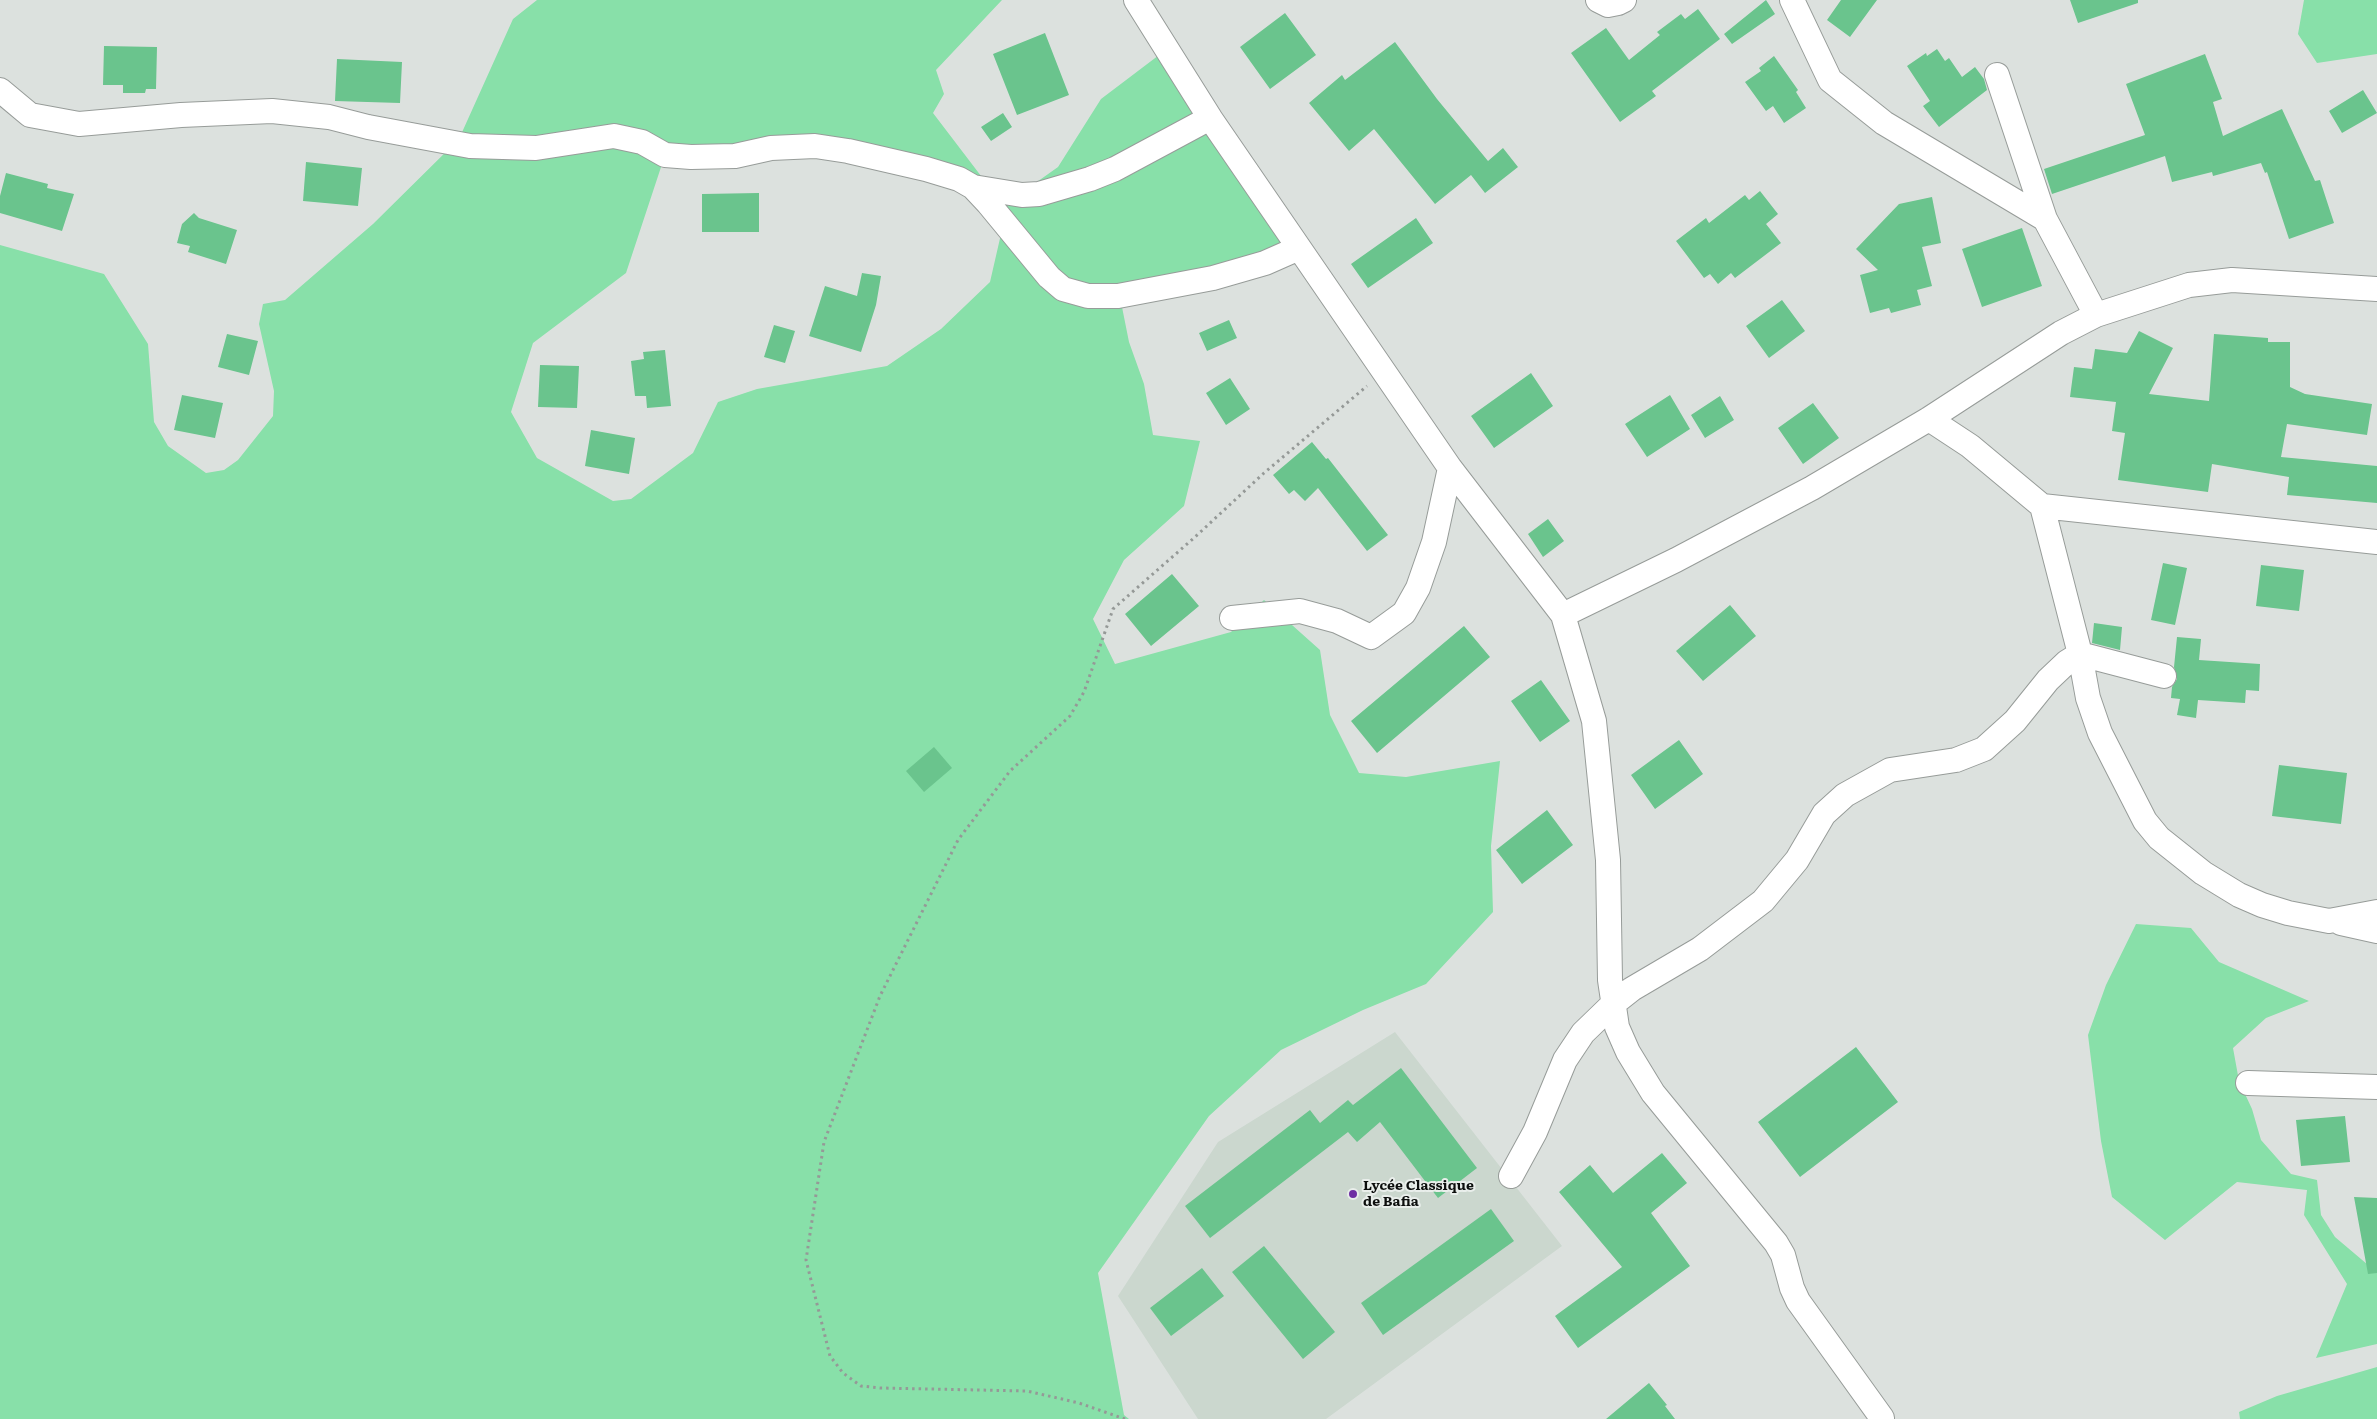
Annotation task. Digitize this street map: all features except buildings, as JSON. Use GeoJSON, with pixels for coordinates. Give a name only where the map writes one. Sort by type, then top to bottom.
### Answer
{"type":"FeatureCollection","features":[{"type":"Feature","properties":{"kind":"street"},"geometry":{"type":"LineString","coordinates":[[1136,0],[1210,118],[1450,468],[1562,614],[1594,721],[1610,884],[1610,980],[1620,1036],[1652,1093],[1776,1243],[1783,1255],[1792,1288],[1798,1301],[1882,1418]]}},
{"type":"Feature","properties":{"kind":"street"},"geometry":{"type":"LineString","coordinates":[[1598,0],[1608,5],[1618,4],[1624,0]]}},
{"type":"Feature","properties":{"kind":"street"},"geometry":{"type":"LineString","coordinates":[[1792,0],[1830,80],[1884,123],[2045,219]]}},
{"type":"Feature","properties":{"kind":"street"},"geometry":{"type":"LineString","coordinates":[[1997,75],[2045,219],[2096,316]]}},
{"type":"Feature","properties":{"kind":"street"},"geometry":{"type":"LineString","coordinates":[[0,90],[30,116],[79,124],[181,115],[272,111],[329,117],[368,127],[470,146],[536,148],[614,136],[642,142],[665,155],[690,157],[735,156],[771,148],[815,146],[848,151],[926,169],[959,179],[973,188],[988,203],[1049,277],[1063,289],[1088,296],[1118,296],[1213,278],[1265,263],[1299,248]]}},
{"type":"Feature","properties":{"kind":"street"},"geometry":{"type":"LineString","coordinates":[[973,188],[1022,195],[1039,194],[1090,179],[1115,169],[1210,118]]}},
{"type":"Feature","properties":{"kind":"street"},"geometry":{"type":"LineString","coordinates":[[1562,614],[1676,560],[1812,488],[1929,418],[2061,333],[2096,316],[2189,286],[2232,280],[2377,289]]}},
{"type":"Feature","properties":{"kind":"street"},"geometry":{"type":"LineString","coordinates":[[1929,418],[1970,446],[2042,506],[2377,542]]}},
{"type":"Feature","properties":{"kind":"street"},"geometry":{"type":"LineString","coordinates":[[1232,618],[1300,611],[1337,621],[1371,637],[1404,613],[1418,588],[1434,542],[1450,468]]}},
{"type":"Feature","properties":{"kind":"street"},"geometry":{"type":"LineString","coordinates":[[2042,506],[2080,654],[2088,698],[2100,733],[2146,822],[2159,838],[2203,872],[2239,895],[2288,913],[2377,931]]}},
{"type":"Feature","properties":{"kind":"street"},"geometry":{"type":"LineString","coordinates":[[1511,1176],[1535,1132],[1565,1060],[1583,1033],[1613,1004],[1632,989],[1700,949],[1763,901],[1797,860],[1824,814],[1845,795],[1890,770],[1956,760],[1984,749],[2015,721],[2048,680],[2067,662],[2080,654],[2164,676]]}},
{"type":"Feature","properties":{"kind":"street"},"geometry":{"type":"LineString","coordinates":[[2329,921],[2377,912]]}},
{"type":"Feature","properties":{"kind":"street"},"geometry":{"type":"LineString","coordinates":[[2248,1083],[2377,1087]]}},
{"type":"Feature","properties":{"kind":"path"},"geometry":{"type":"LineString","coordinates":[[1125,1419],[1079,1403],[1027,1391],[880,1388],[861,1386],[843,1374],[830,1356],[806,1260],[824,1142],[880,996],[958,840],[1010,771],[1070,716],[1084,692],[1113,609],[1264,473],[1385,372]]}},
{"type":"Feature","properties":{"kind":"shaded area","name":"Lycée Classique de Bafia"},"geometry":{"type":"Polygon","coordinates":[[[1395,1032],[1562,1246],[1326,1419],[1198,1419],[1118,1296],[1218,1142],[1395,1032]]]}},
{"type":"Feature","properties":{"kind":"green space"},"geometry":{"type":"Polygon","coordinates":[[[537,0],[1002,0],[936,70],[944,94],[933,113],[994,193],[1034,184],[1058,167],[1101,99],[1167,49],[1303,250],[1120,297],[1129,342],[1144,384],[1153,435],[1200,441],[1184,506],[1124,560],[1093,619],[1115,664],[1231,632],[1264,600],[1320,650],[1330,715],[1359,773],[1406,777],[1500,761],[1491,846],[1493,912],[1426,984],[1363,1010],[1281,1050],[1209,1116],[1098,1273],[1124,1415],[1129,1419],[0,1419],[0,245],[104,274],[148,344],[154,422],[168,446],[206,473],[224,470],[238,460],[273,416],[274,391],[259,324],[263,304],[285,300],[373,224],[459,139],[513,19],[537,0]],[[815,146],[665,155],[626,273],[533,343],[511,412],[537,458],[613,501],[631,499],[693,453],[718,402],[757,389],[887,366],[941,329],[990,282],[1001,234],[963,185],[815,146]]]}},
{"type":"Feature","properties":{"kind":"green space"},"geometry":{"type":"Polygon","coordinates":[[[2304,0],[2377,0],[2377,54],[2317,63],[2298,34],[2304,0]]]}},
{"type":"Feature","properties":{"kind":"green space"},"geometry":{"type":"Polygon","coordinates":[[[2136,924],[2191,928],[2219,962],[2309,1001],[2266,1018],[2233,1048],[2239,1081],[2252,1109],[2261,1140],[2291,1174],[2317,1180],[2321,1215],[2335,1237],[2374,1270],[2377,1269],[2377,1344],[2316,1358],[2347,1284],[2304,1215],[2307,1190],[2237,1182],[2165,1240],[2112,1197],[2101,1141],[2088,1035],[2106,985],[2136,924]]]}},
{"type":"Feature","properties":{"kind":"green space"},"geometry":{"type":"Polygon","coordinates":[[[2377,1367],[2377,1419],[2240,1419],[2239,1412],[2277,1396],[2377,1367]]]}},
{"type":"Feature","properties":{"kind":"place","name":"Lycée Classique de Bafia"},"geometry":{"type":"Point","coordinates":[1353,1194]}}]}
